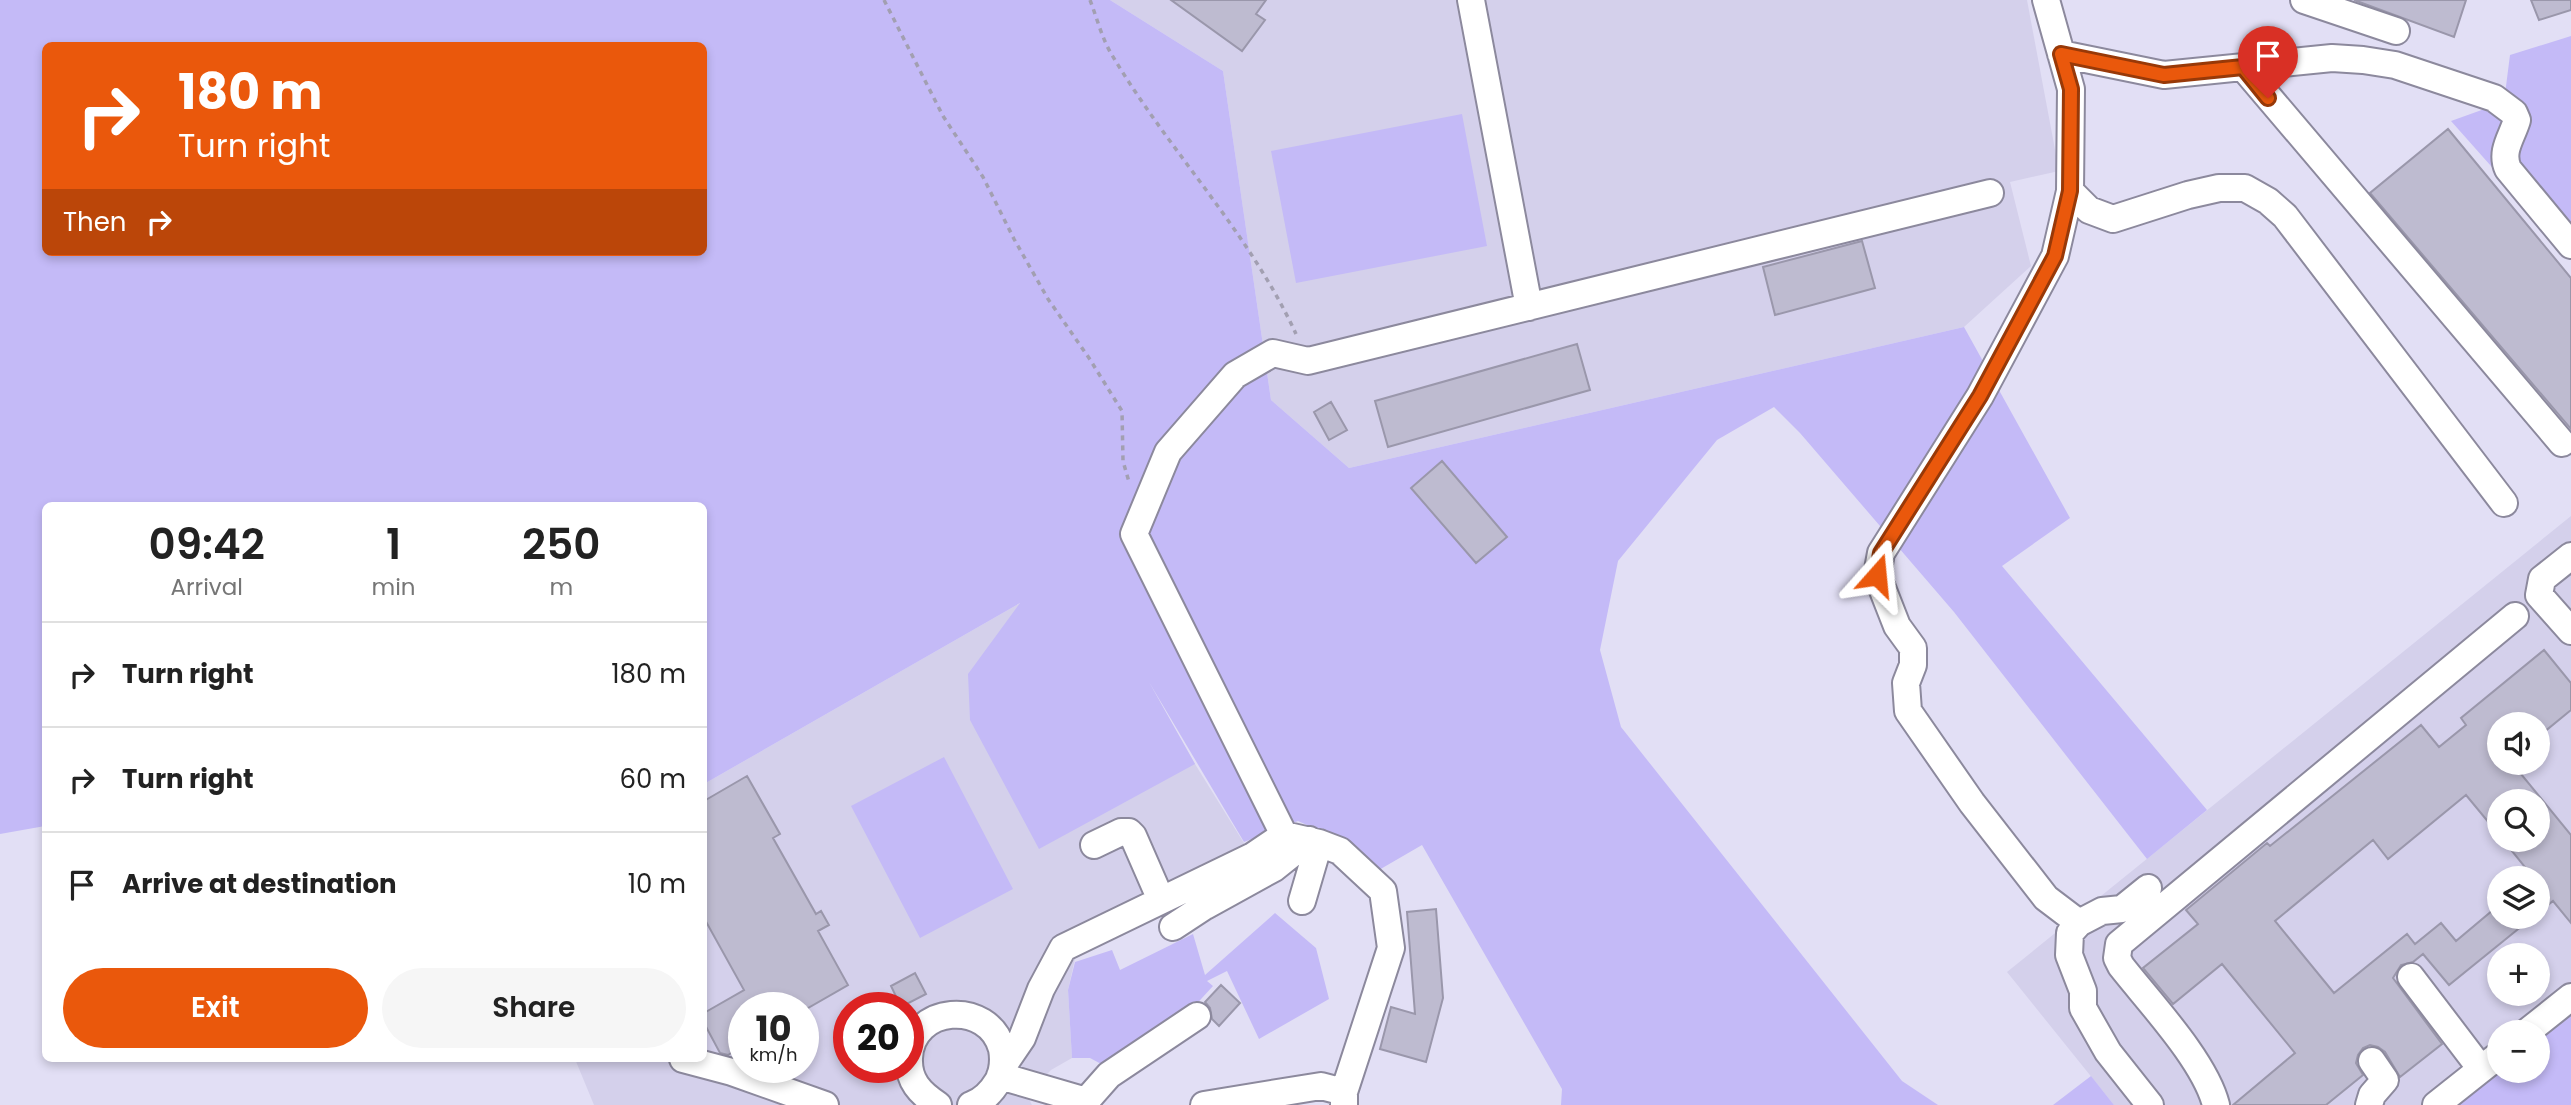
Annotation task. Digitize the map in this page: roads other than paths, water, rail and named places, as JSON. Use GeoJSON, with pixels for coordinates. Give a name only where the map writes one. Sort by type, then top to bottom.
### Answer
{"type":"FeatureCollection","features":[{"type":"Feature","properties":{"kind":"lane"},"geometry":{"type":"LineString","coordinates":[[1471,0],[1529,307]]}},
{"type":"Feature","properties":{"kind":"lane"},"geometry":{"type":"LineString","coordinates":[[2046,0],[2071,89],[2070,191],[2055,256],[1980,396],[1881,553],[1877,575],[1897,626],[1913,648],[1913,666],[1906,683],[1908,711],[1972,803],[2046,898],[2079,923]]}},
{"type":"Feature","properties":{"kind":"lane"},"geometry":{"type":"LineString","coordinates":[[2304,0],[2396,32]]}},
{"type":"Feature","properties":{"kind":"lane"},"geometry":{"type":"LineString","coordinates":[[2061,54],[2164,75],[2332,58],[2363,60],[2395,65],[2494,98],[2514,113],[2517,120],[2504,159],[2508,169],[2571,244]]}},
{"type":"Feature","properties":{"kind":"lane"},"geometry":{"type":"LineString","coordinates":[[2243,67],[2562,443]]}},
{"type":"Feature","properties":{"kind":"lane"},"geometry":{"type":"LineString","coordinates":[[2070,191],[2089,210],[2113,219],[2219,188],[2245,188],[2268,201],[2285,216],[2504,503]]}},
{"type":"Feature","properties":{"kind":"lane"},"geometry":{"type":"LineString","coordinates":[[1302,901],[1304,839],[1134,534],[1168,452],[1235,375],[1273,354],[1308,361],[1990,193]]}},
{"type":"Feature","properties":{"kind":"lane"},"geometry":{"type":"LineString","coordinates":[[2571,556],[2542,579],[2539,595],[2571,631]]}},
{"type":"Feature","properties":{"kind":"lane"},"geometry":{"type":"LineString","coordinates":[[2216,1105],[2213,1091],[2202,1070],[2121,965],[2117,958],[2119,944],[2515,616]]}},
{"type":"Feature","properties":{"kind":"lane"},"geometry":{"type":"LineString","coordinates":[[1094,845],[1121,832],[1129,832],[1161,900]]}},
{"type":"Feature","properties":{"kind":"lane"},"geometry":{"type":"LineString","coordinates":[[1173,927],[1273,868],[1304,839]]}},
{"type":"Feature","properties":{"kind":"lane"},"geometry":{"type":"LineString","coordinates":[[980,1103],[991,1092],[1022,1038],[1041,989],[1063,948],[1253,856],[1304,839],[1340,850],[1383,891],[1391,948],[1344,1099],[1321,1086],[1204,1105]]}},
{"type":"Feature","properties":{"kind":"lane"},"geometry":{"type":"LineString","coordinates":[[2148,888],[2122,909],[2102,911],[2079,923],[2070,933],[2068,955],[2084,990],[2083,1008],[2108,1052],[2150,1105]]}},
{"type":"Feature","properties":{"kind":"lane"},"geometry":{"type":"LineString","coordinates":[[2412,977],[2487,1059]]}},
{"type":"Feature","properties":{"kind":"lane"},"geometry":{"type":"LineString","coordinates":[[996,1036],[1041,989]]}},
{"type":"Feature","properties":{"kind":"lane"},"geometry":{"type":"LineString","coordinates":[[2542,1020],[2571,997]]}},
{"type":"Feature","properties":{"kind":"lane"},"geometry":{"type":"LineString","coordinates":[[922,1102],[909,1069],[909,1055],[913,1041],[921,1029],[939,1017],[960,1013],[981,1021],[996,1036],[1003,1056],[1002,1071]]}},
{"type":"Feature","properties":{"kind":"lane"},"geometry":{"type":"LineString","coordinates":[[1002,1071],[1086,1103],[1110,1075],[1197,1016]]}},
{"type":"Feature","properties":{"kind":"lane"},"geometry":{"type":"LineString","coordinates":[[2369,1105],[2372,1095],[2385,1080],[2372,1061]]}},
{"type":"Feature","properties":{"kind":"lane"},"geometry":{"type":"LineString","coordinates":[[694,1062],[732,1072],[825,1105]]}},
{"type":"Feature","properties":{"kind":"lane"},"geometry":{"type":"LineString","coordinates":[[2437,1105],[2487,1064]]}}]}
